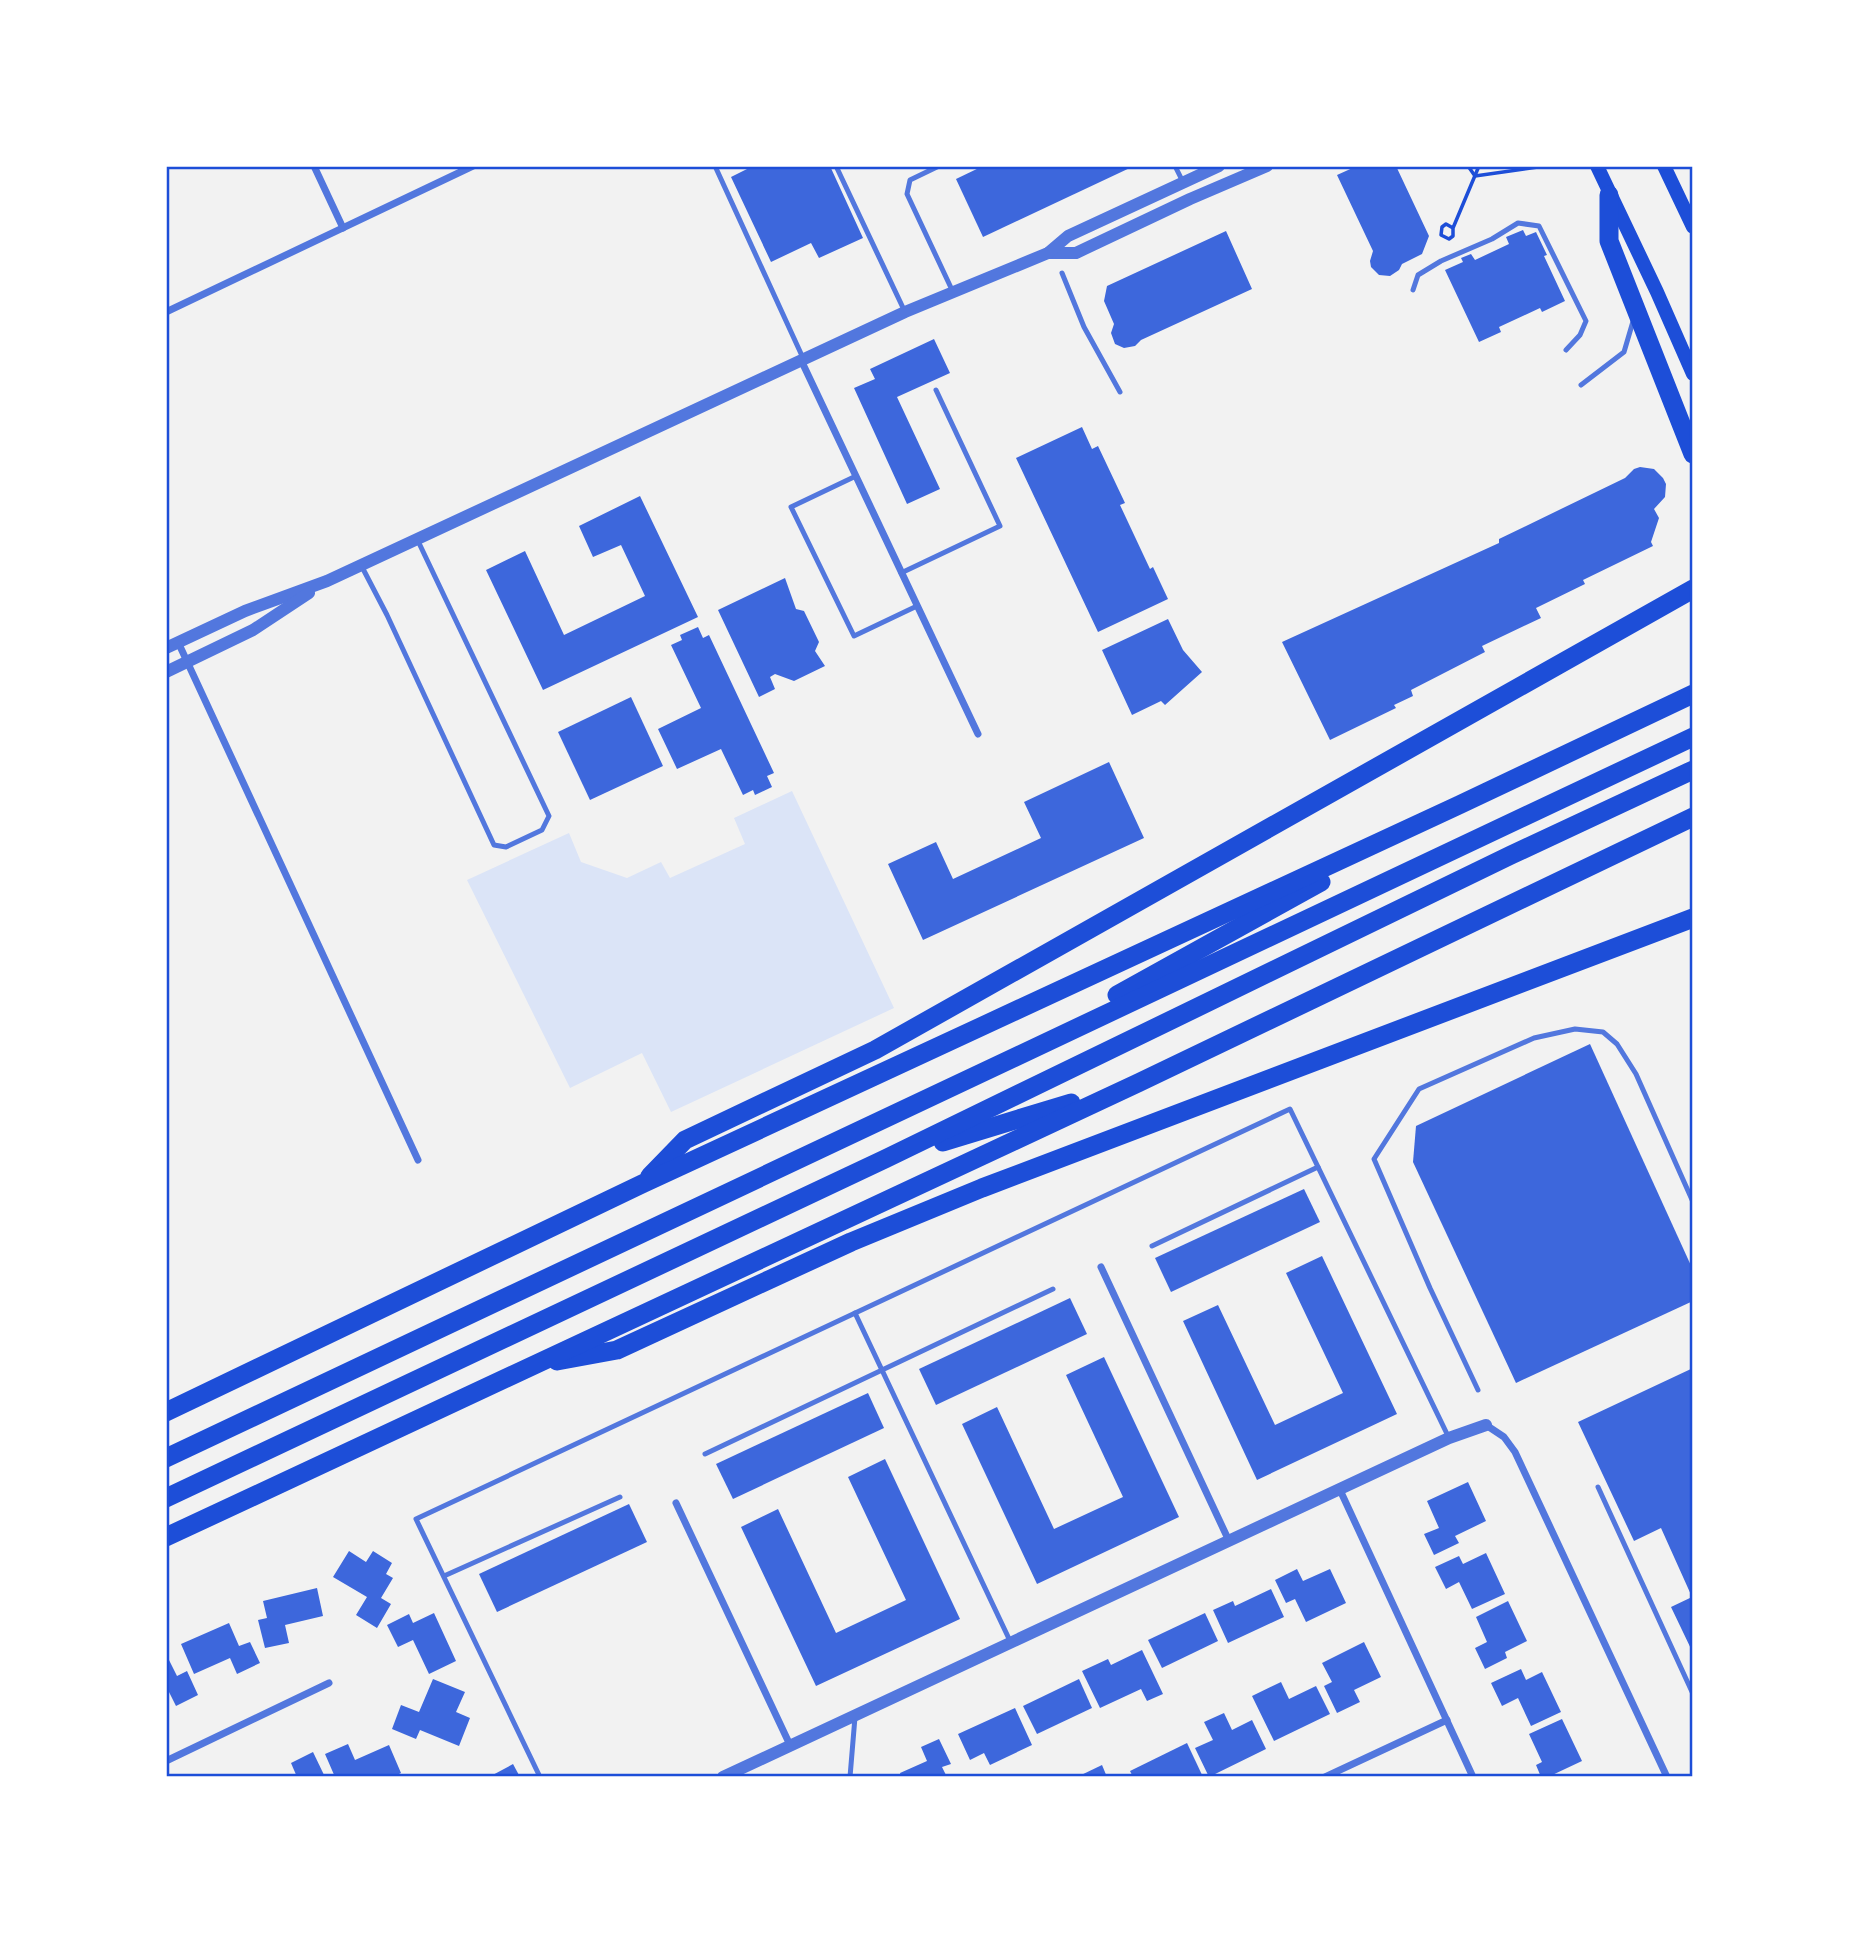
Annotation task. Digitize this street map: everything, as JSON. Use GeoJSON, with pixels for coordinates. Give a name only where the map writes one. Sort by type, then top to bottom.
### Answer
{"type":"FeatureCollection","features":[{"type":"Feature","properties":{"kind":"highway"},"geometry":{"type":"LineString","coordinates":[[1609,195],[1609,241],[1693,454]]}},
{"type":"Feature","properties":{"kind":"highway"},"geometry":{"type":"LineString","coordinates":[[1675,598],[1693,580]]}},
{"type":"Feature","properties":{"kind":"highway"},"geometry":{"type":"LineString","coordinates":[[642,1184],[685,1140],[875,1050],[1693,589]]}},
{"type":"Feature","properties":{"kind":"highway"},"geometry":{"type":"LineString","coordinates":[[166,1412],[642,1184],[1693,694]]}},
{"type":"Feature","properties":{"kind":"highway"},"geometry":{"type":"LineString","coordinates":[[166,1458],[1693,737]]}},
{"type":"Feature","properties":{"kind":"highway"},"geometry":{"type":"LineString","coordinates":[[166,1498],[885,1159],[1499,861],[1693,771]]}},
{"type":"Feature","properties":{"kind":"highway"},"geometry":{"type":"LineString","coordinates":[[956,1084],[1459,805]]}},
{"type":"Feature","properties":{"kind":"highway"},"geometry":{"type":"LineString","coordinates":[[166,1537],[1138,1083],[1693,817]]}},
{"type":"Feature","properties":{"kind":"highway"},"geometry":{"type":"LineString","coordinates":[[529,1366],[617,1350],[851,1242],[982,1188],[1693,918]]}},
{"type":"Feature","properties":{"kind":"highway"},"geometry":{"type":"LineString","coordinates":[[885,1159],[1138,1083]]}},
{"type":"Feature","properties":{"kind":"main road"},"geometry":{"type":"LineString","coordinates":[[1597,166],[1693,374]]}},
{"type":"Feature","properties":{"kind":"main road"},"geometry":{"type":"LineString","coordinates":[[1664,166],[1693,227]]}},
{"type":"Feature","properties":{"kind":"street"},"geometry":{"type":"LineString","coordinates":[[314,166],[343,228]]}},
{"type":"Feature","properties":{"kind":"street"},"geometry":{"type":"LineString","coordinates":[[166,312],[473,166]]}},
{"type":"Feature","properties":{"kind":"street"},"geometry":{"type":"LineString","coordinates":[[418,1160],[187,662],[172,645],[245,611],[327,581],[905,312],[1048,253],[1068,236],[1219,166]]}},
{"type":"Feature","properties":{"kind":"street"},"geometry":{"type":"LineString","coordinates":[[1048,253],[1076,253],[1267,166]]}},
{"type":"Feature","properties":{"kind":"street"},"geometry":{"type":"LineString","coordinates":[[802,359],[978,734]]}},
{"type":"Feature","properties":{"kind":"street"},"geometry":{"type":"LineString","coordinates":[[166,672],[253,630],[327,581]]}},
{"type":"Feature","properties":{"kind":"street"},"geometry":{"type":"LineString","coordinates":[[1101,1267],[1230,1541]]}},
{"type":"Feature","properties":{"kind":"street"},"geometry":{"type":"LineString","coordinates":[[723,1777],[1449,1438],[1486,1425],[1504,1437],[1515,1452],[1667,1777]]}},
{"type":"Feature","properties":{"kind":"street"},"geometry":{"type":"LineString","coordinates":[[1340,1490],[1473,1777]]}},
{"type":"Feature","properties":{"kind":"street"},"geometry":{"type":"LineString","coordinates":[[676,1503],[790,1745]]}},
{"type":"Feature","properties":{"kind":"street"},"geometry":{"type":"LineString","coordinates":[[166,1761],[329,1683]]}},
{"type":"Feature","properties":{"kind":"street"},"geometry":{"type":"LineString","coordinates":[[1325,1777],[1447,1720]]}},
{"type":"Feature","properties":{"kind":"lane"},"geometry":{"type":"LineString","coordinates":[[715,166],[802,359]]}},
{"type":"Feature","properties":{"kind":"lane"},"geometry":{"type":"LineString","coordinates":[[836,166],[905,312]]}},
{"type":"Feature","properties":{"kind":"lane"},"geometry":{"type":"LineString","coordinates":[[939,166],[910,180],[907,194],[953,292]]}},
{"type":"Feature","properties":{"kind":"lane"},"geometry":{"type":"LineString","coordinates":[[1175,166],[1183,183]]}},
{"type":"Feature","properties":{"kind":"lane"},"geometry":{"type":"LineString","coordinates":[[1413,290],[1418,275],[1492,239],[1518,223],[1539,226],[1586,321],[1580,335],[1566,350]]}},
{"type":"Feature","properties":{"kind":"lane"},"geometry":{"type":"LineString","coordinates":[[1062,273],[1084,327],[1119,392]]}},
{"type":"Feature","properties":{"kind":"lane"},"geometry":{"type":"LineString","coordinates":[[1581,385],[1624,352],[1636,309]]}},
{"type":"Feature","properties":{"kind":"lane"},"geometry":{"type":"LineString","coordinates":[[901,573],[1000,526],[936,390]]}},
{"type":"Feature","properties":{"kind":"lane"},"geometry":{"type":"LineString","coordinates":[[856,476],[791,508],[854,636],[917,606]]}},
{"type":"Feature","properties":{"kind":"lane"},"geometry":{"type":"LineString","coordinates":[[361,565],[494,845],[506,847],[542,830],[549,816],[417,539]]}},
{"type":"Feature","properties":{"kind":"lane"},"geometry":{"type":"LineString","coordinates":[[1478,1390],[1424,1276],[1374,1159],[1419,1089],[1534,1038],[1575,1029],[1603,1032],[1618,1044],[1636,1074],[1693,1202]]}},
{"type":"Feature","properties":{"kind":"lane"},"geometry":{"type":"LineString","coordinates":[[540,1777],[416,1519],[1290,1109],[1449,1438]]}},
{"type":"Feature","properties":{"kind":"lane"},"geometry":{"type":"LineString","coordinates":[[1152,1246],[1318,1167]]}},
{"type":"Feature","properties":{"kind":"lane"},"geometry":{"type":"LineString","coordinates":[[705,1454],[1053,1289]]}},
{"type":"Feature","properties":{"kind":"lane"},"geometry":{"type":"LineString","coordinates":[[855,1313],[1011,1643]]}},
{"type":"Feature","properties":{"kind":"lane"},"geometry":{"type":"LineString","coordinates":[[1598,1487],[1693,1694]]}},
{"type":"Feature","properties":{"kind":"lane"},"geometry":{"type":"LineString","coordinates":[[444,1576],[620,1497]]}},
{"type":"Feature","properties":{"kind":"lane"},"geometry":{"type":"LineString","coordinates":[[849,1777],[855,1715]]}},
{"type":"Feature","properties":{"kind":"path"},"geometry":{"type":"LineString","coordinates":[[1468,166],[1475,176]]}},
{"type":"Feature","properties":{"kind":"path"},"geometry":{"type":"LineString","coordinates":[[1453,228],[1446,224],[1442,227],[1441,235],[1449,239],[1454,232],[1453,228],[1479,166]]}},
{"type":"Feature","properties":{"kind":"path"},"geometry":{"type":"LineString","coordinates":[[1475,176],[1545,166]]}},
{"type":"Feature","properties":{"kind":"shaded area"},"geometry":{"type":"Polygon","coordinates":[[[792,791],[894,1008],[671,1112],[642,1053],[570,1088],[467,880],[569,833],[581,862],[627,878],[661,862],[670,878],[745,844],[734,818],[792,791]]]}},
{"type":"Feature","properties":{"kind":"building"},"geometry":{"type":"Polygon","coordinates":[[[753,166],[830,166],[863,238],[819,258],[811,243],[771,262],[731,177],[753,166]]]}},
{"type":"Feature","properties":{"kind":"building"},"geometry":{"type":"Polygon","coordinates":[[[983,166],[1134,166],[983,237],[956,179],[983,166]]]}},
{"type":"Feature","properties":{"kind":"building"},"geometry":{"type":"Polygon","coordinates":[[[1357,166],[1396,166],[1429,236],[1422,254],[1402,264],[1399,270],[1390,276],[1379,275],[1371,267],[1373,251],[1337,175],[1357,166]]]}},
{"type":"Feature","properties":{"kind":"building"},"geometry":{"type":"Polygon","coordinates":[[[1523,230],[1526,236],[1536,232],[1565,301],[1542,312],[1540,308],[1499,327],[1501,332],[1479,342],[1445,270],[1463,262],[1461,258],[1471,254],[1475,260],[1509,244],[1506,237],[1523,230]]]}},
{"type":"Feature","properties":{"kind":"building"},"geometry":{"type":"Polygon","coordinates":[[[1226,231],[1252,289],[1141,340],[1135,346],[1124,348],[1115,344],[1111,333],[1114,324],[1104,301],[1107,286],[1226,231]]]}},
{"type":"Feature","properties":{"kind":"building"},"geometry":{"type":"Polygon","coordinates":[[[934,339],[950,373],[897,397],[940,489],[907,504],[854,388],[875,379],[870,369],[934,339]]]}},
{"type":"Feature","properties":{"kind":"building"},"geometry":{"type":"Polygon","coordinates":[[[1082,427],[1092,449],[1098,446],[1125,503],[1120,505],[1150,569],[1153,567],[1168,599],[1098,632],[1016,458],[1082,427]]]}},
{"type":"Feature","properties":{"kind":"building"},"geometry":{"type":"Polygon","coordinates":[[[1640,467],[1654,469],[1666,484],[1665,497],[1654,509],[1659,518],[1651,542],[1653,546],[1583,580],[1585,584],[1536,608],[1541,618],[1482,646],[1485,652],[1411,690],[1413,696],[1394,705],[1396,708],[1330,740],[1282,642],[1499,543],[1499,539],[1625,478],[1640,467]]]}},
{"type":"Feature","properties":{"kind":"building"},"geometry":{"type":"Polygon","coordinates":[[[640,496],[698,617],[543,690],[486,570],[525,551],[564,635],[645,596],[621,545],[593,557],[579,526],[640,496]]]}},
{"type":"Feature","properties":{"kind":"building"},"geometry":{"type":"Polygon","coordinates":[[[785,578],[796,609],[804,611],[819,642],[815,651],[825,666],[794,681],[775,674],[770,677],[775,689],[759,697],[718,610],[785,578]]]}},
{"type":"Feature","properties":{"kind":"building"},"geometry":{"type":"Polygon","coordinates":[[[1168,619],[1183,650],[1202,672],[1165,705],[1161,701],[1132,715],[1102,650],[1168,619]]]}},
{"type":"Feature","properties":{"kind":"building"},"geometry":{"type":"Polygon","coordinates":[[[698,627],[703,638],[709,635],[774,773],[767,776],[772,787],[755,795],[753,790],[743,795],[721,749],[677,769],[658,729],[701,708],[671,645],[682,640],[680,635],[698,627]]]}},
{"type":"Feature","properties":{"kind":"building"},"geometry":{"type":"Polygon","coordinates":[[[631,697],[663,766],[590,800],[558,732],[631,697]]]}},
{"type":"Feature","properties":{"kind":"building"},"geometry":{"type":"Polygon","coordinates":[[[1109,762],[1144,838],[923,940],[888,864],[936,842],[953,879],[1041,838],[1024,802],[1109,762]]]}},
{"type":"Feature","properties":{"kind":"building"},"geometry":{"type":"Polygon","coordinates":[[[1590,1044],[1693,1270],[1693,1301],[1516,1383],[1413,1162],[1416,1126],[1590,1044]]]}},
{"type":"Feature","properties":{"kind":"building"},"geometry":{"type":"Polygon","coordinates":[[[1304,1189],[1320,1222],[1171,1292],[1155,1258],[1304,1189]]]}},
{"type":"Feature","properties":{"kind":"building"},"geometry":{"type":"Polygon","coordinates":[[[1322,1256],[1397,1414],[1257,1480],[1183,1321],[1218,1305],[1275,1425],[1343,1393],[1286,1273],[1322,1256]]]}},
{"type":"Feature","properties":{"kind":"building"},"geometry":{"type":"Polygon","coordinates":[[[1070,1298],[1087,1334],[936,1405],[919,1369],[1070,1298]]]}},
{"type":"Feature","properties":{"kind":"building"},"geometry":{"type":"Polygon","coordinates":[[[1104,1357],[1179,1517],[1037,1584],[962,1424],[997,1407],[1054,1529],[1123,1497],[1066,1375],[1104,1357]]]}},
{"type":"Feature","properties":{"kind":"building"},"geometry":{"type":"Polygon","coordinates":[[[1693,1368],[1693,1653],[1671,1607],[1692,1597],[1661,1528],[1634,1541],[1578,1422],[1693,1368]]]}},
{"type":"Feature","properties":{"kind":"building"},"geometry":{"type":"Polygon","coordinates":[[[868,1393],[884,1428],[733,1499],[716,1464],[868,1393]]]}},
{"type":"Feature","properties":{"kind":"building"},"geometry":{"type":"Polygon","coordinates":[[[885,1459],[960,1619],[816,1686],[741,1527],[778,1509],[836,1633],[906,1600],[848,1477],[885,1459]]]}},
{"type":"Feature","properties":{"kind":"building"},"geometry":{"type":"Polygon","coordinates":[[[1468,1482],[1486,1521],[1455,1536],[1459,1543],[1434,1555],[1424,1534],[1439,1528],[1427,1501],[1468,1482]]]}},
{"type":"Feature","properties":{"kind":"building"},"geometry":{"type":"Polygon","coordinates":[[[629,1504],[647,1542],[497,1612],[479,1574],[629,1504]]]}},
{"type":"Feature","properties":{"kind":"building"},"geometry":{"type":"Polygon","coordinates":[[[349,1551],[366,1562],[373,1551],[392,1563],[386,1574],[393,1578],[381,1598],[391,1604],[377,1628],[356,1615],[367,1597],[333,1577],[349,1551]]]}},
{"type":"Feature","properties":{"kind":"building"},"geometry":{"type":"Polygon","coordinates":[[[1486,1553],[1505,1594],[1472,1609],[1459,1582],[1446,1589],[1435,1567],[1459,1556],[1463,1564],[1486,1553]]]}},
{"type":"Feature","properties":{"kind":"building"},"geometry":{"type":"Polygon","coordinates":[[[1297,1569],[1303,1581],[1330,1569],[1346,1603],[1306,1622],[1295,1599],[1286,1603],[1275,1580],[1297,1569]]]}},
{"type":"Feature","properties":{"kind":"building"},"geometry":{"type":"Polygon","coordinates":[[[317,1588],[323,1616],[285,1625],[289,1643],[265,1648],[258,1620],[267,1618],[263,1601],[317,1588]]]}},
{"type":"Feature","properties":{"kind":"building"},"geometry":{"type":"Polygon","coordinates":[[[1271,1589],[1284,1617],[1228,1643],[1213,1610],[1233,1601],[1235,1606],[1271,1589]]]}},
{"type":"Feature","properties":{"kind":"building"},"geometry":{"type":"Polygon","coordinates":[[[1508,1601],[1527,1641],[1505,1652],[1507,1658],[1485,1669],[1475,1648],[1487,1642],[1476,1617],[1508,1601]]]}},
{"type":"Feature","properties":{"kind":"building"},"geometry":{"type":"Polygon","coordinates":[[[434,1613],[456,1661],[429,1674],[413,1640],[398,1647],[387,1625],[409,1614],[413,1623],[434,1613]]]}},
{"type":"Feature","properties":{"kind":"building"},"geometry":{"type":"Polygon","coordinates":[[[1205,1613],[1218,1641],[1162,1668],[1148,1640],[1205,1613]]]}},
{"type":"Feature","properties":{"kind":"building"},"geometry":{"type":"Polygon","coordinates":[[[229,1623],[239,1646],[250,1642],[260,1663],[237,1674],[230,1658],[194,1674],[181,1644],[229,1623]]]}},
{"type":"Feature","properties":{"kind":"building"},"geometry":{"type":"Polygon","coordinates":[[[1364,1642],[1381,1677],[1354,1690],[1360,1702],[1337,1713],[1324,1686],[1332,1682],[1322,1663],[1364,1642]]]}},
{"type":"Feature","properties":{"kind":"building"},"geometry":{"type":"Polygon","coordinates":[[[1142,1650],[1163,1694],[1147,1701],[1141,1689],[1100,1708],[1082,1671],[1108,1659],[1111,1665],[1142,1650]]]}},
{"type":"Feature","properties":{"kind":"building"},"geometry":{"type":"Polygon","coordinates":[[[166,1654],[177,1676],[187,1671],[198,1695],[176,1706],[166,1686],[166,1654]]]}},
{"type":"Feature","properties":{"kind":"building"},"geometry":{"type":"Polygon","coordinates":[[[1521,1669],[1526,1680],[1542,1672],[1561,1712],[1531,1726],[1518,1698],[1502,1706],[1491,1683],[1521,1669]]]}},
{"type":"Feature","properties":{"kind":"building"},"geometry":{"type":"Polygon","coordinates":[[[433,1679],[465,1692],[456,1712],[470,1718],[459,1746],[420,1730],[416,1739],[392,1729],[401,1705],[419,1712],[433,1679]]]}},
{"type":"Feature","properties":{"kind":"building"},"geometry":{"type":"Polygon","coordinates":[[[1079,1679],[1092,1708],[1037,1734],[1023,1706],[1079,1679]]]}},
{"type":"Feature","properties":{"kind":"building"},"geometry":{"type":"Polygon","coordinates":[[[1281,1682],[1289,1699],[1316,1686],[1330,1714],[1274,1741],[1252,1696],[1281,1682]]]}},
{"type":"Feature","properties":{"kind":"building"},"geometry":{"type":"Polygon","coordinates":[[[1015,1708],[1032,1745],[990,1765],[984,1753],[970,1760],[958,1734],[1015,1708]]]}},
{"type":"Feature","properties":{"kind":"building"},"geometry":{"type":"Polygon","coordinates":[[[1224,1713],[1232,1730],[1252,1720],[1266,1749],[1209,1777],[1195,1748],[1213,1740],[1204,1722],[1224,1713]]]}},
{"type":"Feature","properties":{"kind":"building"},"geometry":{"type":"Polygon","coordinates":[[[1562,1719],[1582,1761],[1548,1777],[1541,1777],[1536,1765],[1542,1762],[1529,1734],[1562,1719]]]}},
{"type":"Feature","properties":{"kind":"building"},"geometry":{"type":"Polygon","coordinates":[[[939,1739],[951,1764],[942,1767],[947,1777],[901,1777],[900,1773],[927,1761],[921,1747],[939,1739]]]}},
{"type":"Feature","properties":{"kind":"building"},"geometry":{"type":"Polygon","coordinates":[[[1187,1743],[1203,1777],[1133,1777],[1130,1771],[1187,1743]]]}},
{"type":"Feature","properties":{"kind":"building"},"geometry":{"type":"Polygon","coordinates":[[[348,1744],[355,1760],[389,1745],[401,1773],[393,1777],[345,1777],[344,1774],[335,1777],[325,1754],[348,1744]]]}},
{"type":"Feature","properties":{"kind":"building"},"geometry":{"type":"Polygon","coordinates":[[[313,1752],[325,1777],[297,1777],[291,1763],[313,1752]]]}},
{"type":"Feature","properties":{"kind":"building"},"geometry":{"type":"Polygon","coordinates":[[[513,1764],[520,1777],[489,1777],[513,1764]]]}},
{"type":"Feature","properties":{"kind":"building"},"geometry":{"type":"Polygon","coordinates":[[[1102,1765],[1107,1777],[1077,1777],[1102,1765]]]}}]}
